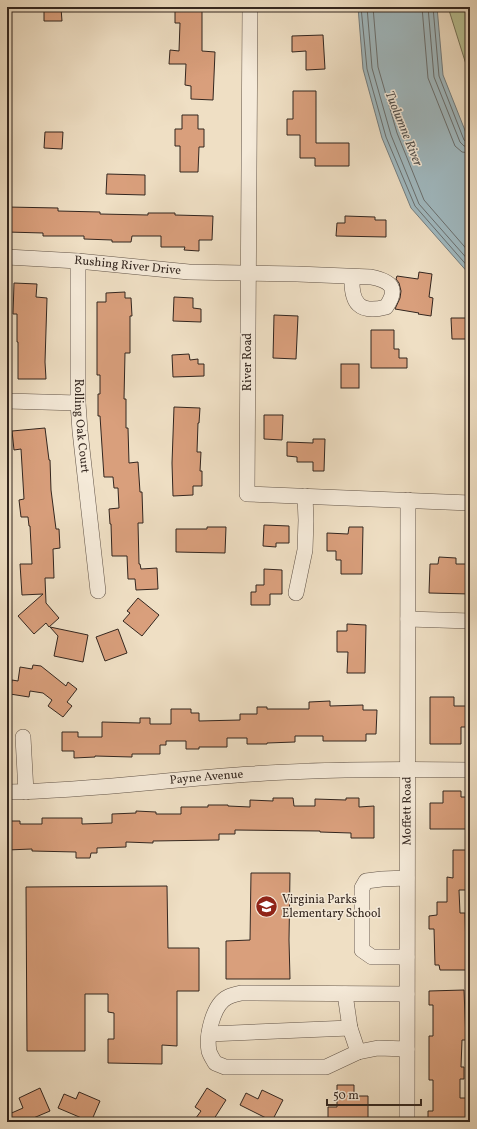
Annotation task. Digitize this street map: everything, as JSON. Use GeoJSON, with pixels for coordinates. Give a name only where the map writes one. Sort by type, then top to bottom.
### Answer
{"type":"FeatureCollection","features":[{"type":"Feature","properties":{"kind":"street","name":"River Road"},"geometry":{"type":"LineString","coordinates":[[250,7],[247,494],[470,503]]}},
{"type":"Feature","properties":{"kind":"street","name":"Rushing River Drive"},"geometry":{"type":"LineString","coordinates":[[7,257],[78,261],[189,272],[297,274],[352,277]]}},
{"type":"Feature","properties":{"kind":"street","name":"Rolling Oak Court"},"geometry":{"type":"LineString","coordinates":[[78,261],[78,403],[98,591]]}},
{"type":"Feature","properties":{"kind":"street"},"geometry":{"type":"LineString","coordinates":[[7,401],[78,403]]}},
{"type":"Feature","properties":{"kind":"street"},"geometry":{"type":"LineString","coordinates":[[296,593],[305,550],[305,496]]}},
{"type":"Feature","properties":{"kind":"street","name":"Moffett Road"},"geometry":{"type":"LineString","coordinates":[[407,1122],[408,500]]}},
{"type":"Feature","properties":{"kind":"street"},"geometry":{"type":"LineString","coordinates":[[408,618],[470,622]]}},
{"type":"Feature","properties":{"kind":"street"},"geometry":{"type":"LineString","coordinates":[[23,737],[26,792]]}},
{"type":"Feature","properties":{"kind":"street","name":"Payne Avenue"},"geometry":{"type":"LineString","coordinates":[[7,792],[100,788],[251,774],[330,770],[470,770]]}},
{"type":"Feature","properties":{"kind":"street"},"geometry":{"type":"LineString","coordinates":[[407,878],[382,879],[366,882],[362,888],[361,932],[362,950],[372,957],[407,957]]}},
{"type":"Feature","properties":{"kind":"street"},"geometry":{"type":"LineString","coordinates":[[407,994],[241,993],[228,997],[217,1008],[212,1018],[209,1034],[210,1051],[215,1063],[225,1067],[326,1067],[358,1052],[378,1048],[407,1049]]}},
{"type":"Feature","properties":{"kind":"street"},"geometry":{"type":"LineString","coordinates":[[345,994],[350,1028],[358,1052]]}},
{"type":"Feature","properties":{"kind":"street"},"geometry":{"type":"LineString","coordinates":[[209,1034],[350,1028]]}},
{"type":"Feature","properties":{"kind":"green space"},"geometry":{"type":"Polygon","coordinates":[[[448,7],[470,7],[470,77],[448,7]]]}},
{"type":"Feature","properties":{"kind":"water","name":"Tuolumne River"},"geometry":{"type":"Polygon","coordinates":[[[358,7],[437,7],[443,75],[470,143],[470,275],[411,208],[382,138],[363,69],[358,7]]]}},
{"type":"Feature","properties":{"kind":"building"},"geometry":{"type":"Polygon","coordinates":[[[175,7],[202,7],[202,51],[215,52],[213,100],[191,99],[191,86],[185,85],[186,64],[169,64],[170,50],[179,51],[180,23],[175,23],[175,7]]]}},
{"type":"Feature","properties":{"kind":"building"},"geometry":{"type":"Polygon","coordinates":[[[44,8],[61,8],[62,21],[44,21],[44,8]]]}},
{"type":"Feature","properties":{"kind":"building"},"geometry":{"type":"Polygon","coordinates":[[[323,35],[325,69],[306,70],[306,51],[292,52],[292,36],[323,35]]]}},
{"type":"Feature","properties":{"kind":"building"},"geometry":{"type":"Polygon","coordinates":[[[293,91],[316,91],[316,143],[349,143],[349,166],[315,166],[315,158],[300,158],[300,135],[287,135],[287,119],[293,119],[293,91]]]}},
{"type":"Feature","properties":{"kind":"building"},"geometry":{"type":"Polygon","coordinates":[[[182,115],[198,115],[198,129],[204,129],[204,147],[199,147],[198,172],[180,172],[180,146],[175,146],[175,129],[182,129],[182,115]]]}},
{"type":"Feature","properties":{"kind":"building"},"geometry":{"type":"Polygon","coordinates":[[[45,132],[63,132],[62,149],[44,148],[45,132]]]}},
{"type":"Feature","properties":{"kind":"building"},"geometry":{"type":"Polygon","coordinates":[[[107,174],[145,175],[145,195],[106,194],[107,174]]]}},
{"type":"Feature","properties":{"kind":"building"},"geometry":{"type":"Polygon","coordinates":[[[7,207],[58,208],[58,211],[100,212],[100,214],[148,215],[148,213],[175,213],[175,215],[213,216],[212,240],[199,240],[199,251],[184,250],[185,247],[161,247],[161,236],[132,236],[131,242],[112,242],[112,240],[84,239],[84,236],[43,236],[43,233],[7,232],[7,207]]]}},
{"type":"Feature","properties":{"kind":"building"},"geometry":{"type":"Polygon","coordinates":[[[345,216],[375,217],[375,220],[386,220],[386,237],[336,236],[337,223],[345,223],[345,216]]]}},
{"type":"Feature","properties":{"kind":"building"},"geometry":{"type":"Polygon","coordinates":[[[419,272],[432,274],[429,297],[433,298],[431,316],[395,309],[400,298],[401,291],[399,283],[396,279],[397,276],[418,279],[419,272]]]}},
{"type":"Feature","properties":{"kind":"building"},"geometry":{"type":"Polygon","coordinates":[[[14,283],[37,284],[36,297],[47,298],[45,362],[46,379],[18,379],[17,314],[13,314],[14,283]]]}},
{"type":"Feature","properties":{"kind":"building"},"geometry":{"type":"Polygon","coordinates":[[[125,292],[125,298],[131,298],[132,316],[130,316],[130,353],[125,353],[124,399],[126,399],[126,428],[128,428],[129,463],[138,462],[140,492],[142,492],[143,523],[138,523],[139,564],[141,569],[157,568],[158,589],[136,590],[135,579],[128,579],[127,556],[112,556],[109,509],[119,508],[118,488],[114,488],[113,477],[104,477],[100,416],[98,416],[100,375],[97,375],[97,302],[106,302],[106,293],[125,292]]]}},
{"type":"Feature","properties":{"kind":"building"},"geometry":{"type":"Polygon","coordinates":[[[174,297],[193,298],[193,308],[201,309],[201,322],[173,321],[174,297]]]}},
{"type":"Feature","properties":{"kind":"building"},"geometry":{"type":"Polygon","coordinates":[[[274,315],[298,316],[296,359],[273,358],[274,315]]]}},
{"type":"Feature","properties":{"kind":"building"},"geometry":{"type":"Polygon","coordinates":[[[451,318],[470,318],[470,339],[452,339],[451,318]]]}},
{"type":"Feature","properties":{"kind":"building"},"geometry":{"type":"Polygon","coordinates":[[[371,330],[394,330],[394,349],[399,349],[399,358],[407,358],[407,368],[371,368],[371,330]]]}},
{"type":"Feature","properties":{"kind":"building"},"geometry":{"type":"Polygon","coordinates":[[[189,354],[190,360],[198,359],[198,364],[204,364],[204,376],[173,377],[172,355],[189,354]]]}},
{"type":"Feature","properties":{"kind":"building"},"geometry":{"type":"Polygon","coordinates":[[[341,364],[359,364],[359,388],[341,388],[341,364]]]}},
{"type":"Feature","properties":{"kind":"building"},"geometry":{"type":"Polygon","coordinates":[[[174,407],[200,408],[197,452],[201,452],[200,471],[202,471],[202,486],[193,486],[193,495],[173,496],[172,463],[174,407]]]}},
{"type":"Feature","properties":{"kind":"building"},"geometry":{"type":"Polygon","coordinates":[[[264,415],[283,415],[282,440],[264,439],[264,415]]]}},
{"type":"Feature","properties":{"kind":"building"},"geometry":{"type":"Polygon","coordinates":[[[45,428],[50,460],[51,490],[56,529],[59,529],[60,548],[53,549],[54,578],[45,578],[46,603],[59,618],[49,627],[46,623],[34,634],[18,616],[43,594],[22,595],[20,564],[32,564],[30,526],[28,517],[21,517],[19,500],[24,499],[21,449],[14,450],[12,431],[45,428]]]}},
{"type":"Feature","properties":{"kind":"building"},"geometry":{"type":"Polygon","coordinates":[[[313,439],[325,439],[324,471],[313,471],[313,462],[297,462],[297,457],[287,456],[287,442],[313,443],[313,439]]]}},
{"type":"Feature","properties":{"kind":"building"},"geometry":{"type":"Polygon","coordinates":[[[264,525],[289,526],[289,543],[276,543],[276,547],[263,546],[264,525]]]}},
{"type":"Feature","properties":{"kind":"building"},"geometry":{"type":"Polygon","coordinates":[[[207,527],[226,527],[225,553],[176,552],[176,529],[207,529],[207,527]]]}},
{"type":"Feature","properties":{"kind":"building"},"geometry":{"type":"Polygon","coordinates":[[[349,527],[363,527],[362,574],[341,574],[341,560],[336,560],[336,551],[327,551],[327,533],[348,534],[349,527]]]}},
{"type":"Feature","properties":{"kind":"building"},"geometry":{"type":"Polygon","coordinates":[[[439,557],[456,558],[456,564],[470,564],[470,594],[429,593],[430,564],[438,564],[439,557]]]}},
{"type":"Feature","properties":{"kind":"building"},"geometry":{"type":"Polygon","coordinates":[[[264,569],[282,570],[282,594],[270,594],[270,605],[251,605],[251,592],[256,592],[256,585],[264,585],[264,569]]]}},
{"type":"Feature","properties":{"kind":"building"},"geometry":{"type":"Polygon","coordinates":[[[138,598],[159,615],[142,636],[123,621],[130,613],[127,611],[138,598]]]}},
{"type":"Feature","properties":{"kind":"building"},"geometry":{"type":"Polygon","coordinates":[[[347,624],[366,625],[365,673],[347,673],[348,652],[337,652],[337,631],[347,631],[347,624]]]}},
{"type":"Feature","properties":{"kind":"building"},"geometry":{"type":"Polygon","coordinates":[[[50,627],[88,635],[83,662],[54,656],[58,636],[50,627]]]}},
{"type":"Feature","properties":{"kind":"building"},"geometry":{"type":"Polygon","coordinates":[[[118,629],[127,653],[105,661],[96,637],[118,629]]]}},
{"type":"Feature","properties":{"kind":"building"},"geometry":{"type":"Polygon","coordinates":[[[33,665],[41,666],[66,686],[68,682],[77,689],[67,702],[72,706],[63,717],[48,706],[52,700],[43,693],[30,691],[29,697],[10,694],[12,680],[18,681],[20,667],[32,669],[33,665]]]}},
{"type":"Feature","properties":{"kind":"building"},"geometry":{"type":"Polygon","coordinates":[[[430,697],[454,697],[454,706],[470,706],[470,727],[461,727],[461,744],[430,744],[430,697]]]}},
{"type":"Feature","properties":{"kind":"building"},"geometry":{"type":"Polygon","coordinates":[[[330,701],[330,706],[363,705],[363,710],[377,710],[376,734],[366,734],[366,741],[323,741],[323,736],[295,736],[295,742],[267,744],[247,744],[247,738],[227,738],[227,747],[199,747],[199,749],[186,749],[186,741],[166,741],[166,745],[160,745],[160,754],[132,754],[132,757],[95,756],[74,758],[74,751],[62,751],[62,732],[78,732],[78,737],[102,737],[102,722],[140,723],[140,718],[150,718],[150,724],[171,724],[171,709],[191,709],[191,713],[199,713],[199,721],[240,720],[240,714],[257,714],[257,707],[267,707],[267,709],[309,709],[309,702],[330,701]]]}},
{"type":"Feature","properties":{"kind":"building"},"geometry":{"type":"Polygon","coordinates":[[[443,791],[461,791],[461,797],[470,797],[470,829],[430,829],[430,803],[443,803],[443,791]]]}},
{"type":"Feature","properties":{"kind":"building"},"geometry":{"type":"Polygon","coordinates":[[[273,798],[293,798],[294,806],[315,806],[315,799],[346,800],[346,798],[359,798],[359,807],[374,806],[374,838],[351,838],[351,833],[320,831],[235,830],[235,834],[219,834],[219,840],[153,841],[153,843],[126,842],[126,847],[97,848],[97,853],[91,853],[90,858],[76,858],[76,852],[32,851],[32,849],[7,850],[7,821],[20,821],[20,824],[42,824],[42,818],[82,818],[82,824],[112,823],[112,814],[136,813],[136,811],[156,812],[156,814],[181,814],[181,807],[228,805],[250,807],[250,800],[273,801],[273,798]]]}},
{"type":"Feature","properties":{"kind":"building"},"geometry":{"type":"Polygon","coordinates":[[[453,850],[470,850],[470,890],[459,890],[460,913],[465,913],[466,951],[470,951],[470,970],[440,970],[439,965],[435,965],[434,929],[429,929],[429,916],[437,915],[437,902],[447,902],[447,877],[453,878],[453,850]]]}},
{"type":"Feature","properties":{"kind":"building"},"geometry":{"type":"Polygon","coordinates":[[[251,873],[290,873],[290,979],[226,979],[226,941],[250,940],[251,873]]]}},
{"type":"Feature","properties":{"kind":"building"},"geometry":{"type":"Polygon","coordinates":[[[167,886],[168,948],[199,948],[199,991],[177,991],[177,1046],[162,1045],[162,1064],[108,1063],[108,1039],[114,1039],[114,1013],[108,1012],[108,994],[85,994],[85,1051],[27,1051],[26,887],[167,886]]]}},
{"type":"Feature","properties":{"kind":"building"},"geometry":{"type":"Polygon","coordinates":[[[464,990],[466,1040],[462,1040],[461,1067],[464,1067],[464,1079],[460,1079],[460,1098],[466,1098],[466,1122],[428,1122],[428,1111],[433,1111],[433,1080],[429,1080],[429,1036],[433,1036],[433,1005],[429,1005],[429,991],[464,990]]]}},
{"type":"Feature","properties":{"kind":"building"},"geometry":{"type":"Polygon","coordinates":[[[337,1085],[354,1085],[354,1096],[368,1096],[368,1122],[328,1122],[328,1107],[337,1107],[337,1085]]]}},
{"type":"Feature","properties":{"kind":"building"},"geometry":{"type":"Polygon","coordinates":[[[40,1088],[50,1111],[24,1122],[7,1122],[7,1115],[23,1108],[19,1098],[40,1088]]]}},
{"type":"Feature","properties":{"kind":"building"},"geometry":{"type":"Polygon","coordinates":[[[207,1088],[226,1100],[212,1122],[193,1122],[201,1111],[195,1107],[207,1088]]]}},
{"type":"Feature","properties":{"kind":"building"},"geometry":{"type":"Polygon","coordinates":[[[262,1090],[283,1100],[272,1121],[240,1105],[246,1093],[258,1099],[262,1090]]]}},
{"type":"Feature","properties":{"kind":"building"},"geometry":{"type":"Polygon","coordinates":[[[79,1092],[100,1101],[91,1122],[58,1108],[64,1094],[76,1099],[79,1092]]]}},
{"type":"Feature","properties":{"kind":"place","name":"Virginia Parks Elementary School"},"geometry":{"type":"Point","coordinates":[267,907]}}]}
